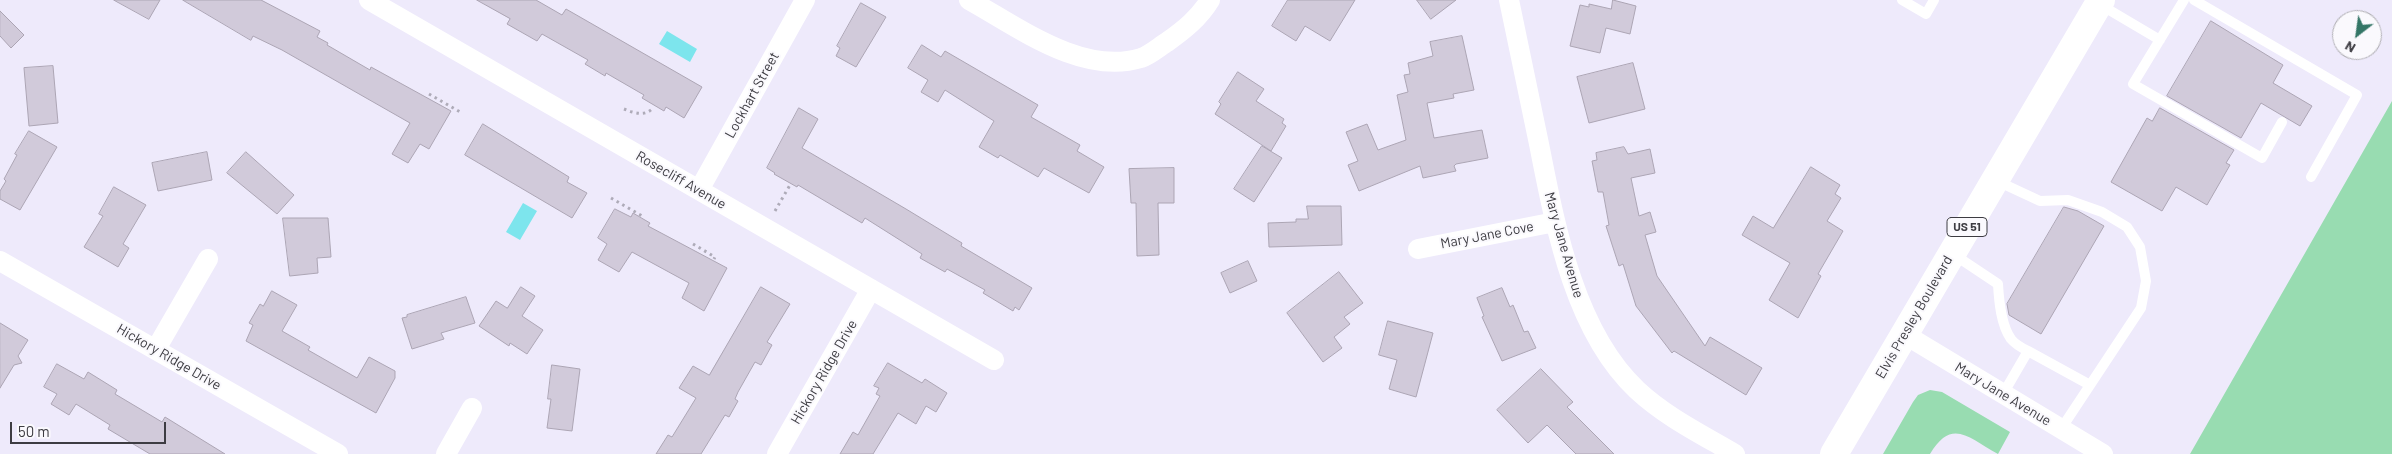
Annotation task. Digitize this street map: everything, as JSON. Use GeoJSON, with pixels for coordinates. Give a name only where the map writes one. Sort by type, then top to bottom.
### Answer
{"type":"FeatureCollection","features":[{"type":"Feature","properties":{"kind":"main road","name":"Elvis Presley Boulevard"},"geometry":{"type":"LineString","coordinates":[[1834,454],[2100,2]]}},
{"type":"Feature","properties":{"kind":"street","name":"Rosecliff Avenue"},"geometry":{"type":"LineString","coordinates":[[369,0],[994,360]]}},
{"type":"Feature","properties":{"kind":"street","name":"Lockhart Street"},"geometry":{"type":"LineString","coordinates":[[698,190],[805,0]]}},
{"type":"Feature","properties":{"kind":"street"},"geometry":{"type":"LineString","coordinates":[[970,0],[1062,52],[1093,61],[1125,61],[1143,57],[1188,27],[1210,0]]}},
{"type":"Feature","properties":{"kind":"street","name":"Mary Jane Avenue"},"geometry":{"type":"LineString","coordinates":[[1508,0],[1555,222],[1581,305],[1605,348],[1623,375],[1636,389],[1662,411],[1735,454]]}},
{"type":"Feature","properties":{"kind":"street","name":"Mary Jane Cove"},"geometry":{"type":"LineString","coordinates":[[1418,249],[1555,222]]}},
{"type":"Feature","properties":{"kind":"street"},"geometry":{"type":"LineString","coordinates":[[156,349],[208,259]]}},
{"type":"Feature","properties":{"kind":"street","name":"Hickory Ridge Drive"},"geometry":{"type":"LineString","coordinates":[[0,261],[338,454]]}},
{"type":"Feature","properties":{"kind":"street","name":"Hickory Ridge Drive"},"geometry":{"type":"LineString","coordinates":[[777,454],[871,289]]}},
{"type":"Feature","properties":{"kind":"street","name":"Mary Jane Avenue"},"geometry":{"type":"LineString","coordinates":[[1904,334],[2103,454]]}},
{"type":"Feature","properties":{"kind":"street"},"geometry":{"type":"LineString","coordinates":[[446,454],[472,408]]}},
{"type":"Feature","properties":{"kind":"lane"},"geometry":{"type":"LineString","coordinates":[[1902,0],[1926,14],[1934,0]]}},
{"type":"Feature","properties":{"kind":"lane"},"geometry":{"type":"LineString","coordinates":[[2184,0],[2134,84],[2262,158],[2282,122]]}},
{"type":"Feature","properties":{"kind":"lane"},"geometry":{"type":"LineString","coordinates":[[2194,0],[2357,96],[2311,177]]}},
{"type":"Feature","properties":{"kind":"lane"},"geometry":{"type":"LineString","coordinates":[[2100,2],[2160,40]]}},
{"type":"Feature","properties":{"kind":"lane"},"geometry":{"type":"LineString","coordinates":[[1995,180],[2040,201],[2068,200],[2102,212],[2127,227],[2140,246],[2146,281],[2141,308],[2061,429]]}},
{"type":"Feature","properties":{"kind":"lane"},"geometry":{"type":"LineString","coordinates":[[1952,253],[1998,284],[1999,302],[2006,328],[2012,341],[2090,385]]}},
{"type":"Feature","properties":{"kind":"lane"},"geometry":{"type":"LineString","coordinates":[[2003,394],[2028,351]]}},
{"type":"Feature","properties":{"kind":"path"},"geometry":{"type":"LineString","coordinates":[[429,94],[462,114]]}},
{"type":"Feature","properties":{"kind":"path"},"geometry":{"type":"LineString","coordinates":[[624,109],[642,114],[647,113],[653,108]]}},
{"type":"Feature","properties":{"kind":"path"},"geometry":{"type":"LineString","coordinates":[[766,228],[790,185]]}},
{"type":"Feature","properties":{"kind":"path"},"geometry":{"type":"LineString","coordinates":[[611,198],[644,217]]}},
{"type":"Feature","properties":{"kind":"path"},"geometry":{"type":"LineString","coordinates":[[693,244],[715,257],[714,259]]}},
{"type":"Feature","properties":{"kind":"green space"},"geometry":{"type":"Polygon","coordinates":[[[2392,101],[2392,454],[2190,454],[2392,101]]]}},
{"type":"Feature","properties":{"kind":"green space"},"geometry":{"type":"Polygon","coordinates":[[[1930,390],[1942,392],[2010,432],[1998,454],[1970,437],[1954,434],[1946,436],[1930,454],[1883,454],[1918,395],[1930,390]]]}},
{"type":"Feature","properties":{"kind":"water"},"geometry":{"type":"Polygon","coordinates":[[[667,31],[697,49],[690,62],[659,44],[667,31]]]}},
{"type":"Feature","properties":{"kind":"water"},"geometry":{"type":"Polygon","coordinates":[[[523,203],[537,211],[520,240],[506,232],[523,203]]]}},
{"type":"Feature","properties":{"kind":"building"},"geometry":{"type":"Polygon","coordinates":[[[114,0],[160,0],[149,19],[114,0]]]}},
{"type":"Feature","properties":{"kind":"building"},"geometry":{"type":"Polygon","coordinates":[[[183,0],[261,0],[320,31],[317,37],[328,43],[327,45],[370,70],[371,67],[451,111],[429,149],[420,144],[408,163],[392,154],[410,123],[282,50],[253,36],[251,40],[183,0]]]}},
{"type":"Feature","properties":{"kind":"building"},"geometry":{"type":"Polygon","coordinates":[[[477,0],[536,0],[562,15],[566,9],[702,87],[684,118],[666,107],[664,111],[642,98],[644,95],[606,73],[605,76],[585,64],[588,60],[542,34],[537,41],[507,24],[510,19],[477,0]]]}},
{"type":"Feature","properties":{"kind":"building"},"geometry":{"type":"Polygon","coordinates":[[[1288,0],[1355,0],[1330,41],[1305,26],[1296,41],[1272,26],[1288,0]]]}},
{"type":"Feature","properties":{"kind":"building"},"geometry":{"type":"Polygon","coordinates":[[[1417,0],[1456,0],[1431,19],[1417,0]]]}},
{"type":"Feature","properties":{"kind":"building"},"geometry":{"type":"Polygon","coordinates":[[[1613,0],[1636,6],[1630,34],[1606,28],[1600,53],[1570,46],[1580,5],[1589,7],[1589,4],[1611,9],[1613,0]]]}},
{"type":"Feature","properties":{"kind":"building"},"geometry":{"type":"Polygon","coordinates":[[[861,3],[886,17],[856,67],[836,56],[840,48],[837,46],[861,3]]]}},
{"type":"Feature","properties":{"kind":"building"},"geometry":{"type":"Polygon","coordinates":[[[0,11],[24,35],[11,48],[0,36],[0,11]]]}},
{"type":"Feature","properties":{"kind":"building"},"geometry":{"type":"Polygon","coordinates":[[[2211,21],[2283,65],[2273,83],[2312,106],[2300,126],[2261,103],[2241,138],[2167,96],[2211,21]]]}},
{"type":"Feature","properties":{"kind":"building"},"geometry":{"type":"Polygon","coordinates":[[[1462,36],[1474,90],[1453,94],[1454,98],[1427,103],[1434,138],[1482,130],[1488,158],[1456,164],[1454,166],[1456,171],[1423,178],[1420,166],[1359,191],[1348,165],[1358,161],[1346,132],[1367,124],[1378,150],[1406,140],[1397,95],[1408,92],[1404,75],[1410,74],[1408,63],[1433,56],[1430,42],[1462,36]]]}},
{"type":"Feature","properties":{"kind":"building"},"geometry":{"type":"Polygon","coordinates":[[[922,45],[941,57],[945,51],[1038,105],[1031,117],[1080,145],[1077,151],[1104,167],[1089,193],[1044,168],[1038,177],[1000,155],[998,158],[979,147],[994,121],[945,90],[938,102],[921,92],[928,80],[908,68],[922,45]]]}},
{"type":"Feature","properties":{"kind":"building"},"geometry":{"type":"Polygon","coordinates":[[[1633,63],[1645,109],[1589,123],[1577,77],[1633,63]]]}},
{"type":"Feature","properties":{"kind":"building"},"geometry":{"type":"Polygon","coordinates":[[[53,66],[58,123],[29,126],[24,68],[53,66]]]}},
{"type":"Feature","properties":{"kind":"building"},"geometry":{"type":"Polygon","coordinates":[[[1238,72],[1264,89],[1256,101],[1284,119],[1282,123],[1286,126],[1271,151],[1215,114],[1221,104],[1219,102],[1238,72]]]}},
{"type":"Feature","properties":{"kind":"building"},"geometry":{"type":"Polygon","coordinates":[[[799,108],[818,119],[802,148],[962,243],[961,246],[1032,288],[1019,310],[1015,307],[1013,311],[983,293],[985,290],[947,269],[945,272],[920,258],[922,254],[865,218],[862,223],[798,185],[797,187],[774,174],[767,168],[799,108]]]}},
{"type":"Feature","properties":{"kind":"building"},"geometry":{"type":"Polygon","coordinates":[[[2160,108],[2234,150],[2226,163],[2230,165],[2207,205],[2176,187],[2162,211],[2111,182],[2147,118],[2152,121],[2160,108]]]}},
{"type":"Feature","properties":{"kind":"building"},"geometry":{"type":"Polygon","coordinates":[[[483,124],[569,177],[567,182],[587,193],[572,218],[465,155],[483,124]]]}},
{"type":"Feature","properties":{"kind":"building"},"geometry":{"type":"Polygon","coordinates":[[[29,131],[57,147],[20,210],[0,199],[0,191],[6,181],[4,179],[17,155],[15,154],[29,131]]]}},
{"type":"Feature","properties":{"kind":"building"},"geometry":{"type":"Polygon","coordinates":[[[1262,146],[1282,158],[1254,202],[1234,189],[1262,146]]]}},
{"type":"Feature","properties":{"kind":"building"},"geometry":{"type":"Polygon","coordinates":[[[1624,147],[1628,154],[1650,149],[1655,173],[1631,178],[1639,216],[1650,212],[1656,232],[1645,235],[1657,276],[1705,346],[1710,337],[1762,368],[1746,395],[1674,351],[1672,353],[1636,306],[1623,264],[1619,266],[1606,226],[1609,225],[1603,192],[1598,192],[1592,161],[1597,160],[1596,153],[1624,147]]]}},
{"type":"Feature","properties":{"kind":"building"},"geometry":{"type":"Polygon","coordinates":[[[207,152],[212,180],[158,191],[152,163],[207,152]]]}},
{"type":"Feature","properties":{"kind":"building"},"geometry":{"type":"Polygon","coordinates":[[[246,152],[294,195],[277,214],[227,173],[246,152]]]}},
{"type":"Feature","properties":{"kind":"building"},"geometry":{"type":"Polygon","coordinates":[[[1811,167],[1840,185],[1835,194],[1841,198],[1827,221],[1843,231],[1818,274],[1821,276],[1798,318],[1769,300],[1790,263],[1742,235],[1753,216],[1773,228],[1811,167]]]}},
{"type":"Feature","properties":{"kind":"building"},"geometry":{"type":"Polygon","coordinates":[[[1174,168],[1174,203],[1158,203],[1159,255],[1137,256],[1136,203],[1131,203],[1129,169],[1174,168]]]}},
{"type":"Feature","properties":{"kind":"building"},"geometry":{"type":"Polygon","coordinates":[[[114,187],[146,205],[123,244],[129,248],[118,267],[84,247],[103,216],[99,214],[114,187]]]}},
{"type":"Feature","properties":{"kind":"building"},"geometry":{"type":"Polygon","coordinates":[[[1307,206],[1341,206],[1342,245],[1269,247],[1268,223],[1296,222],[1296,219],[1308,219],[1307,206]]]}},
{"type":"Feature","properties":{"kind":"building"},"geometry":{"type":"Polygon","coordinates":[[[2064,207],[2078,211],[2104,226],[2041,334],[2009,315],[2007,304],[2064,207]]]}},
{"type":"Feature","properties":{"kind":"building"},"geometry":{"type":"Polygon","coordinates":[[[615,209],[631,217],[633,213],[650,223],[648,226],[727,268],[704,311],[682,298],[689,283],[632,252],[619,272],[598,260],[607,244],[598,238],[615,209]]]}},
{"type":"Feature","properties":{"kind":"building"},"geometry":{"type":"Polygon","coordinates":[[[283,218],[328,218],[331,257],[317,258],[318,273],[290,276],[283,218]]]}},
{"type":"Feature","properties":{"kind":"building"},"geometry":{"type":"Polygon","coordinates":[[[1248,261],[1257,281],[1230,293],[1221,273],[1248,261]]]}},
{"type":"Feature","properties":{"kind":"building"},"geometry":{"type":"Polygon","coordinates":[[[1339,272],[1363,303],[1344,317],[1350,324],[1334,337],[1342,348],[1323,362],[1287,313],[1339,272]]]}},
{"type":"Feature","properties":{"kind":"building"},"geometry":{"type":"Polygon","coordinates":[[[521,287],[535,296],[522,316],[543,330],[527,354],[510,343],[509,346],[479,326],[496,301],[507,308],[521,287]]]}},
{"type":"Feature","properties":{"kind":"building"},"geometry":{"type":"Polygon","coordinates":[[[761,287],[790,304],[767,342],[772,345],[761,365],[755,362],[738,392],[735,399],[738,401],[729,417],[725,415],[701,454],[656,454],[668,435],[672,437],[696,398],[679,388],[693,366],[709,375],[761,287]]]}},
{"type":"Feature","properties":{"kind":"building"},"geometry":{"type":"Polygon","coordinates":[[[1502,288],[1510,307],[1513,305],[1524,332],[1528,331],[1536,348],[1502,361],[1482,317],[1484,316],[1477,298],[1502,288]]]}},
{"type":"Feature","properties":{"kind":"building"},"geometry":{"type":"Polygon","coordinates":[[[272,291],[297,305],[282,331],[310,347],[308,350],[357,378],[369,357],[395,371],[395,378],[376,413],[246,341],[253,325],[249,323],[260,304],[263,306],[272,291]]]}},
{"type":"Feature","properties":{"kind":"building"},"geometry":{"type":"Polygon","coordinates":[[[466,297],[475,323],[441,333],[444,339],[412,349],[402,318],[466,297]]]}},
{"type":"Feature","properties":{"kind":"building"},"geometry":{"type":"Polygon","coordinates":[[[1388,321],[1433,333],[1416,397],[1389,389],[1397,360],[1379,355],[1388,321]]]}},
{"type":"Feature","properties":{"kind":"building"},"geometry":{"type":"Polygon","coordinates":[[[0,323],[28,340],[18,356],[22,363],[14,365],[0,388],[0,323]]]}},
{"type":"Feature","properties":{"kind":"building"},"geometry":{"type":"Polygon","coordinates":[[[888,363],[922,383],[925,379],[947,393],[936,412],[926,406],[916,424],[898,413],[873,454],[840,454],[853,432],[858,435],[880,396],[876,394],[879,388],[874,386],[888,363]]]}},
{"type":"Feature","properties":{"kind":"building"},"geometry":{"type":"Polygon","coordinates":[[[57,364],[84,379],[88,372],[117,390],[115,394],[162,422],[165,417],[225,454],[150,454],[108,429],[110,425],[76,404],[69,415],[51,404],[57,394],[44,387],[57,364]]]}},
{"type":"Feature","properties":{"kind":"building"},"geometry":{"type":"Polygon","coordinates":[[[552,365],[580,369],[572,431],[547,428],[551,399],[548,399],[552,365]]]}},
{"type":"Feature","properties":{"kind":"building"},"geometry":{"type":"Polygon","coordinates":[[[1541,369],[1573,402],[1567,407],[1614,454],[1576,454],[1547,425],[1528,443],[1497,410],[1541,369]]]}}]}
